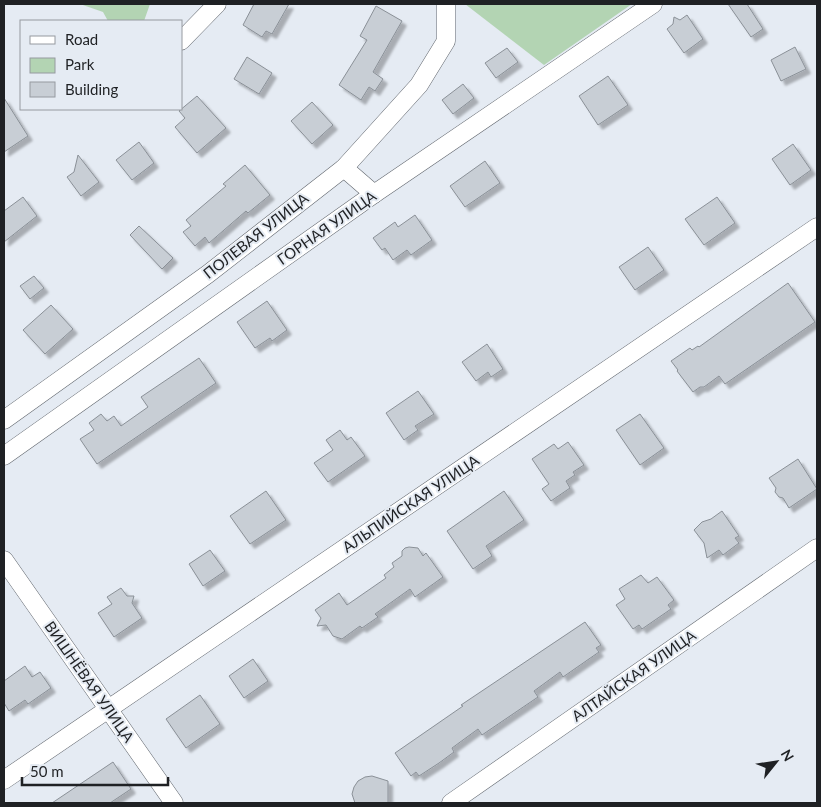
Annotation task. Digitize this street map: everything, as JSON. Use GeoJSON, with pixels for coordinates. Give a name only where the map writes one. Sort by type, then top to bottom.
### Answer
{"type":"FeatureCollection","features":[{"type":"Feature","properties":{"kind":"street"},"geometry":{"type":"LineString","coordinates":[[182,39],[217,4]]}},
{"type":"Feature","properties":{"kind":"street","name":"ПОЛЕВАЯ УЛИЦА"},"geometry":{"type":"LineString","coordinates":[[4,420],[208,274],[344,168],[419,85],[446,41],[446,4]]}},
{"type":"Feature","properties":{"kind":"street","name":"ГОРНАЯ УЛИЦА"},"geometry":{"type":"LineString","coordinates":[[4,456],[374,194],[653,4]]}},
{"type":"Feature","properties":{"kind":"street"},"geometry":{"type":"LineString","coordinates":[[344,168],[374,194]]}},
{"type":"Feature","properties":{"kind":"street","name":"АЛЬПИЙСКАЯ УЛИЦА"},"geometry":{"type":"LineString","coordinates":[[4,780],[817,227]]}},
{"type":"Feature","properties":{"kind":"street","name":"АЛТАЙСКАЯ УЛИЦА"},"geometry":{"type":"LineString","coordinates":[[452,803],[817,548]]}},
{"type":"Feature","properties":{"kind":"street","name":"ВИШНЁВАЯ УЛИЦА"},"geometry":{"type":"LineString","coordinates":[[4,560],[174,803]]}},
{"type":"Feature","properties":{"kind":"green space"},"geometry":{"type":"Polygon","coordinates":[[[80,4],[150,4],[144,20],[107,20],[103,12],[80,4]]]}},
{"type":"Feature","properties":{"kind":"green space"},"geometry":{"type":"Polygon","coordinates":[[[465,4],[632,4],[544,65],[465,4]]]}},
{"type":"Feature","properties":{"kind":"building"},"geometry":{"type":"Polygon","coordinates":[[[254,4],[289,4],[272,34],[266,31],[262,37],[243,25],[254,4]]]}},
{"type":"Feature","properties":{"kind":"building"},"geometry":{"type":"Polygon","coordinates":[[[728,4],[747,4],[763,29],[751,37],[728,4]]]}},
{"type":"Feature","properties":{"kind":"building"},"geometry":{"type":"Polygon","coordinates":[[[376,6],[402,21],[373,72],[383,79],[375,91],[369,87],[361,100],[339,85],[367,40],[360,36],[376,6]]]}},
{"type":"Feature","properties":{"kind":"building"},"geometry":{"type":"Polygon","coordinates":[[[687,15],[703,39],[684,53],[667,29],[673,24],[674,17],[680,20],[687,15]]]}},
{"type":"Feature","properties":{"kind":"building"},"geometry":{"type":"Polygon","coordinates":[[[795,47],[806,69],[781,81],[771,60],[795,47]]]}},
{"type":"Feature","properties":{"kind":"building"},"geometry":{"type":"Polygon","coordinates":[[[507,48],[518,62],[496,78],[485,63],[507,48]]]}},
{"type":"Feature","properties":{"kind":"building"},"geometry":{"type":"Polygon","coordinates":[[[247,57],[272,73],[259,94],[234,79],[247,57]]]}},
{"type":"Feature","properties":{"kind":"building"},"geometry":{"type":"Polygon","coordinates":[[[608,76],[628,105],[598,125],[579,96],[608,76]]]}},
{"type":"Feature","properties":{"kind":"building"},"geometry":{"type":"Polygon","coordinates":[[[463,84],[474,98],[453,114],[442,100],[463,84]]]}},
{"type":"Feature","properties":{"kind":"building"},"geometry":{"type":"Polygon","coordinates":[[[197,96],[226,128],[197,153],[175,127],[185,118],[179,111],[197,96]]]}},
{"type":"Feature","properties":{"kind":"building"},"geometry":{"type":"Polygon","coordinates":[[[4,98],[28,136],[4,152],[4,98]]]}},
{"type":"Feature","properties":{"kind":"building"},"geometry":{"type":"Polygon","coordinates":[[[312,102],[333,125],[312,144],[291,121],[312,102]]]}},
{"type":"Feature","properties":{"kind":"building"},"geometry":{"type":"Polygon","coordinates":[[[139,142],[154,163],[132,180],[116,160],[139,142]]]}},
{"type":"Feature","properties":{"kind":"building"},"geometry":{"type":"Polygon","coordinates":[[[793,144],[811,170],[790,185],[772,159],[793,144]]]}},
{"type":"Feature","properties":{"kind":"building"},"geometry":{"type":"Polygon","coordinates":[[[78,155],[99,182],[81,196],[67,177],[74,172],[78,155]]]}},
{"type":"Feature","properties":{"kind":"building"},"geometry":{"type":"Polygon","coordinates":[[[485,161],[500,183],[465,207],[450,186],[485,161]]]}},
{"type":"Feature","properties":{"kind":"building"},"geometry":{"type":"Polygon","coordinates":[[[245,165],[270,195],[248,213],[246,211],[209,243],[205,237],[195,246],[183,232],[191,226],[186,220],[226,186],[223,184],[245,165]]]}},
{"type":"Feature","properties":{"kind":"building"},"geometry":{"type":"Polygon","coordinates":[[[23,197],[37,216],[4,242],[4,211],[23,197]]]}},
{"type":"Feature","properties":{"kind":"building"},"geometry":{"type":"Polygon","coordinates":[[[717,197],[735,223],[704,245],[685,219],[717,197]]]}},
{"type":"Feature","properties":{"kind":"building"},"geometry":{"type":"Polygon","coordinates":[[[415,215],[432,240],[411,255],[407,250],[393,260],[385,248],[382,250],[373,238],[395,222],[398,227],[415,215]]]}},
{"type":"Feature","properties":{"kind":"building"},"geometry":{"type":"Polygon","coordinates":[[[139,226],[173,258],[162,269],[130,235],[139,226]]]}},
{"type":"Feature","properties":{"kind":"building"},"geometry":{"type":"Polygon","coordinates":[[[648,247],[664,270],[635,290],[619,267],[648,247]]]}},
{"type":"Feature","properties":{"kind":"building"},"geometry":{"type":"Polygon","coordinates":[[[34,276],[44,288],[30,299],[20,286],[34,276]]]}},
{"type":"Feature","properties":{"kind":"building"},"geometry":{"type":"Polygon","coordinates":[[[788,283],[815,322],[725,384],[719,376],[704,387],[700,387],[693,392],[671,361],[690,348],[692,350],[699,347],[788,283]]]}},
{"type":"Feature","properties":{"kind":"building"},"geometry":{"type":"Polygon","coordinates":[[[267,301],[287,330],[272,341],[270,338],[255,348],[237,322],[267,301]]]}},
{"type":"Feature","properties":{"kind":"building"},"geometry":{"type":"Polygon","coordinates":[[[51,305],[73,329],[45,354],[23,330],[51,305]]]}},
{"type":"Feature","properties":{"kind":"building"},"geometry":{"type":"Polygon","coordinates":[[[487,344],[503,369],[491,377],[488,372],[476,381],[462,362],[487,344]]]}},
{"type":"Feature","properties":{"kind":"building"},"geometry":{"type":"Polygon","coordinates":[[[199,358],[216,383],[97,464],[80,439],[94,430],[89,423],[101,414],[107,421],[114,416],[121,426],[148,407],[141,397],[199,358]]]}},
{"type":"Feature","properties":{"kind":"building"},"geometry":{"type":"Polygon","coordinates":[[[418,391],[434,414],[415,426],[418,430],[404,440],[386,413],[418,391]]]}},
{"type":"Feature","properties":{"kind":"building"},"geometry":{"type":"Polygon","coordinates":[[[640,414],[664,448],[640,465],[616,430],[640,414]]]}},
{"type":"Feature","properties":{"kind":"building"},"geometry":{"type":"Polygon","coordinates":[[[340,430],[347,440],[351,437],[365,456],[328,482],[314,463],[333,450],[326,440],[340,430]]]}},
{"type":"Feature","properties":{"kind":"building"},"geometry":{"type":"Polygon","coordinates":[[[568,442],[584,465],[573,472],[575,475],[566,481],[570,488],[551,501],[542,489],[549,484],[532,459],[554,444],[558,449],[568,442]]]}},
{"type":"Feature","properties":{"kind":"building"},"geometry":{"type":"Polygon","coordinates":[[[798,459],[817,489],[789,508],[783,498],[779,497],[775,492],[776,488],[769,478],[798,459]]]}},
{"type":"Feature","properties":{"kind":"building"},"geometry":{"type":"Polygon","coordinates":[[[266,491],[286,520],[250,544],[230,516],[266,491]]]}},
{"type":"Feature","properties":{"kind":"building"},"geometry":{"type":"Polygon","coordinates":[[[504,491],[524,520],[486,546],[492,556],[473,569],[447,531],[504,491]]]}},
{"type":"Feature","properties":{"kind":"building"},"geometry":{"type":"Polygon","coordinates":[[[722,511],[739,536],[735,538],[739,543],[723,555],[719,550],[707,558],[704,543],[694,530],[702,522],[711,519],[722,511]]]}},
{"type":"Feature","properties":{"kind":"building"},"geometry":{"type":"Polygon","coordinates":[[[405,548],[418,548],[423,556],[426,553],[443,577],[415,597],[410,589],[375,614],[378,617],[362,628],[360,626],[342,639],[333,636],[326,625],[317,626],[321,618],[315,610],[339,593],[347,605],[386,578],[384,575],[394,567],[392,563],[402,556],[402,551],[405,548]]]}},
{"type":"Feature","properties":{"kind":"building"},"geometry":{"type":"Polygon","coordinates":[[[210,550],[225,571],[203,586],[189,564],[210,550]]]}},
{"type":"Feature","properties":{"kind":"building"},"geometry":{"type":"Polygon","coordinates":[[[641,575],[648,583],[657,577],[674,600],[668,605],[671,609],[642,629],[639,625],[633,629],[616,605],[625,599],[619,589],[641,575]]]}},
{"type":"Feature","properties":{"kind":"building"},"geometry":{"type":"Polygon","coordinates":[[[121,588],[127,596],[134,596],[132,603],[142,618],[114,637],[98,613],[112,604],[107,597],[121,588]]]}},
{"type":"Feature","properties":{"kind":"building"},"geometry":{"type":"Polygon","coordinates":[[[585,622],[601,645],[596,648],[599,652],[563,677],[560,672],[534,691],[538,697],[482,735],[478,729],[452,748],[454,752],[439,763],[419,776],[416,772],[411,776],[395,753],[463,706],[461,705],[585,622]]]}},
{"type":"Feature","properties":{"kind":"building"},"geometry":{"type":"Polygon","coordinates":[[[253,659],[268,681],[244,698],[229,676],[253,659]]]}},
{"type":"Feature","properties":{"kind":"building"},"geometry":{"type":"Polygon","coordinates":[[[25,666],[32,677],[40,672],[51,688],[28,704],[25,700],[9,711],[4,703],[4,681],[25,666]]]}},
{"type":"Feature","properties":{"kind":"building"},"geometry":{"type":"Polygon","coordinates":[[[200,695],[220,724],[186,748],[166,719],[200,695]]]}},
{"type":"Feature","properties":{"kind":"building"},"geometry":{"type":"Polygon","coordinates":[[[113,762],[131,789],[110,803],[52,803],[113,762]]]}},
{"type":"Feature","properties":{"kind":"building"},"geometry":{"type":"Polygon","coordinates":[[[372,776],[388,781],[388,803],[355,803],[352,794],[354,787],[358,781],[372,776]]]}}]}
